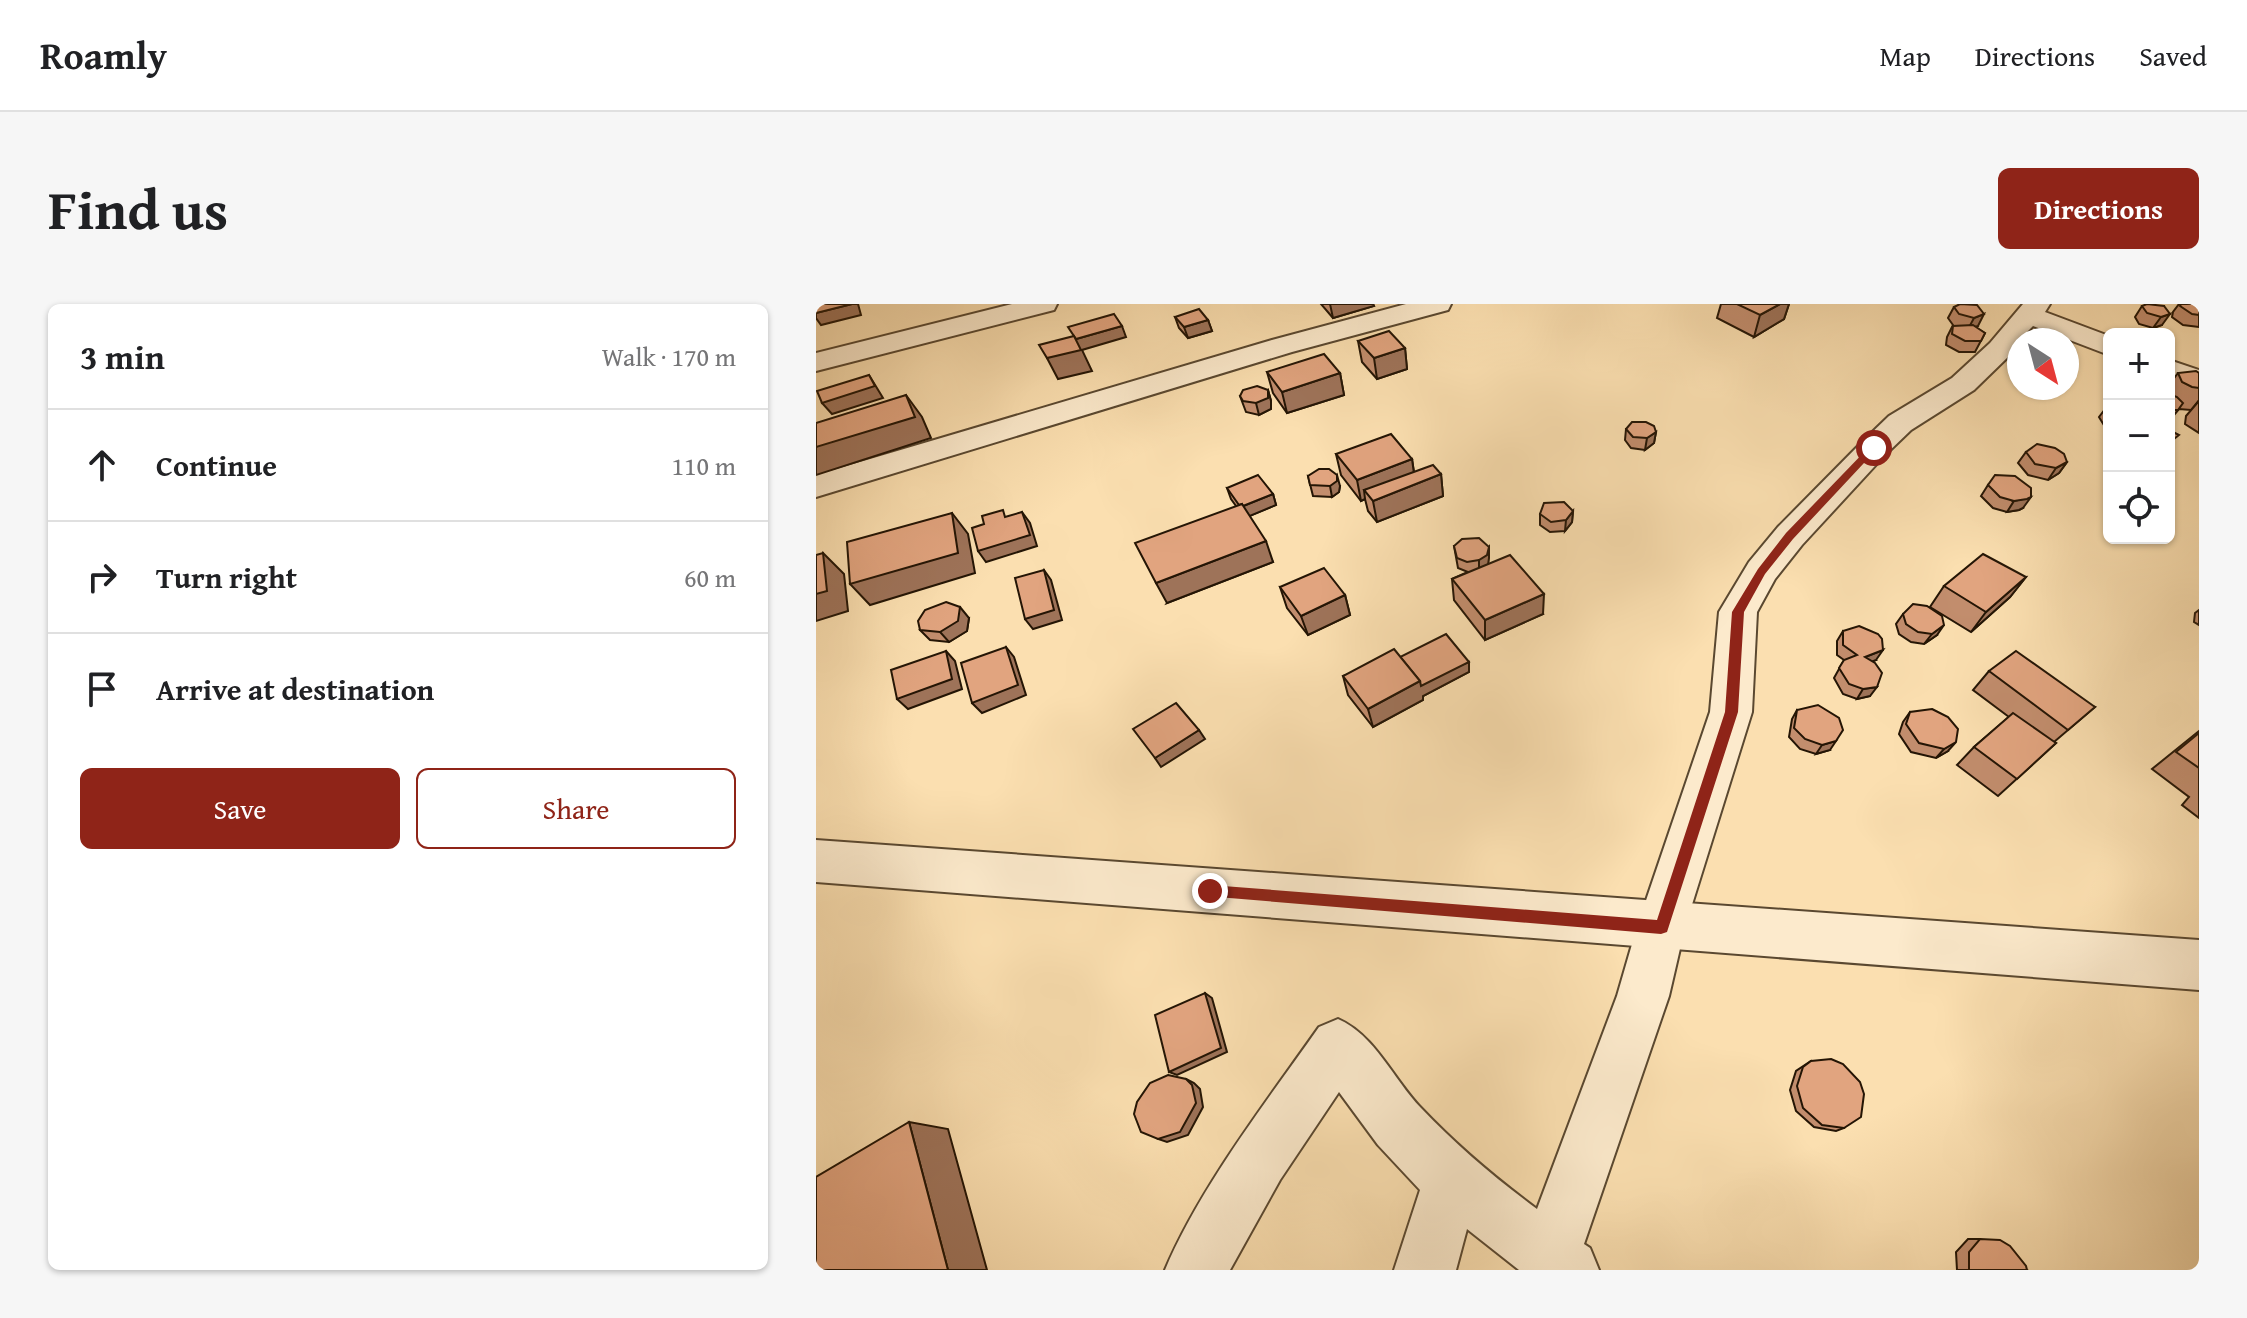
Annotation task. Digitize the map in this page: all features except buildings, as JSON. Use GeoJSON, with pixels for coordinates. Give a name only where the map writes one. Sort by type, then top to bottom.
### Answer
{"type":"FeatureCollection","features":[{"type":"Feature","properties":{"kind":"street"},"geometry":{"type":"LineString","coordinates":[[816,362],[1044,304]]}},
{"type":"Feature","properties":{"kind":"street"},"geometry":{"type":"LineString","coordinates":[[816,486],[923,457],[1343,327],[1438,304]]}},
{"type":"Feature","properties":{"kind":"street"},"geometry":{"type":"LineString","coordinates":[[1196,1270],[1260,1160],[1338,1046],[1398,1125],[1452,1181],[1559,1263],[1597,1130],[1643,996],[1661,927],[1731,712],[1738,612],[1762,571],[1790,536],[1900,423],[1963,384],[2000,349],[2033,309],[2103,343]]}},
{"type":"Feature","properties":{"kind":"street"},"geometry":{"type":"LineString","coordinates":[[2175,371],[2199,380]]}},
{"type":"Feature","properties":{"kind":"street"},"geometry":{"type":"LineString","coordinates":[[816,861],[1661,927],[2199,965]]}},
{"type":"Feature","properties":{"kind":"street"},"geometry":{"type":"LineString","coordinates":[[1425,1270],[1452,1181]]}},
{"type":"Feature","properties":{"kind":"route"},"geometry":{"type":"LineString","coordinates":[[1210,891],[1661,927],[1731,712],[1738,612],[1762,571],[1790,536],[1874,448]]}}]}
